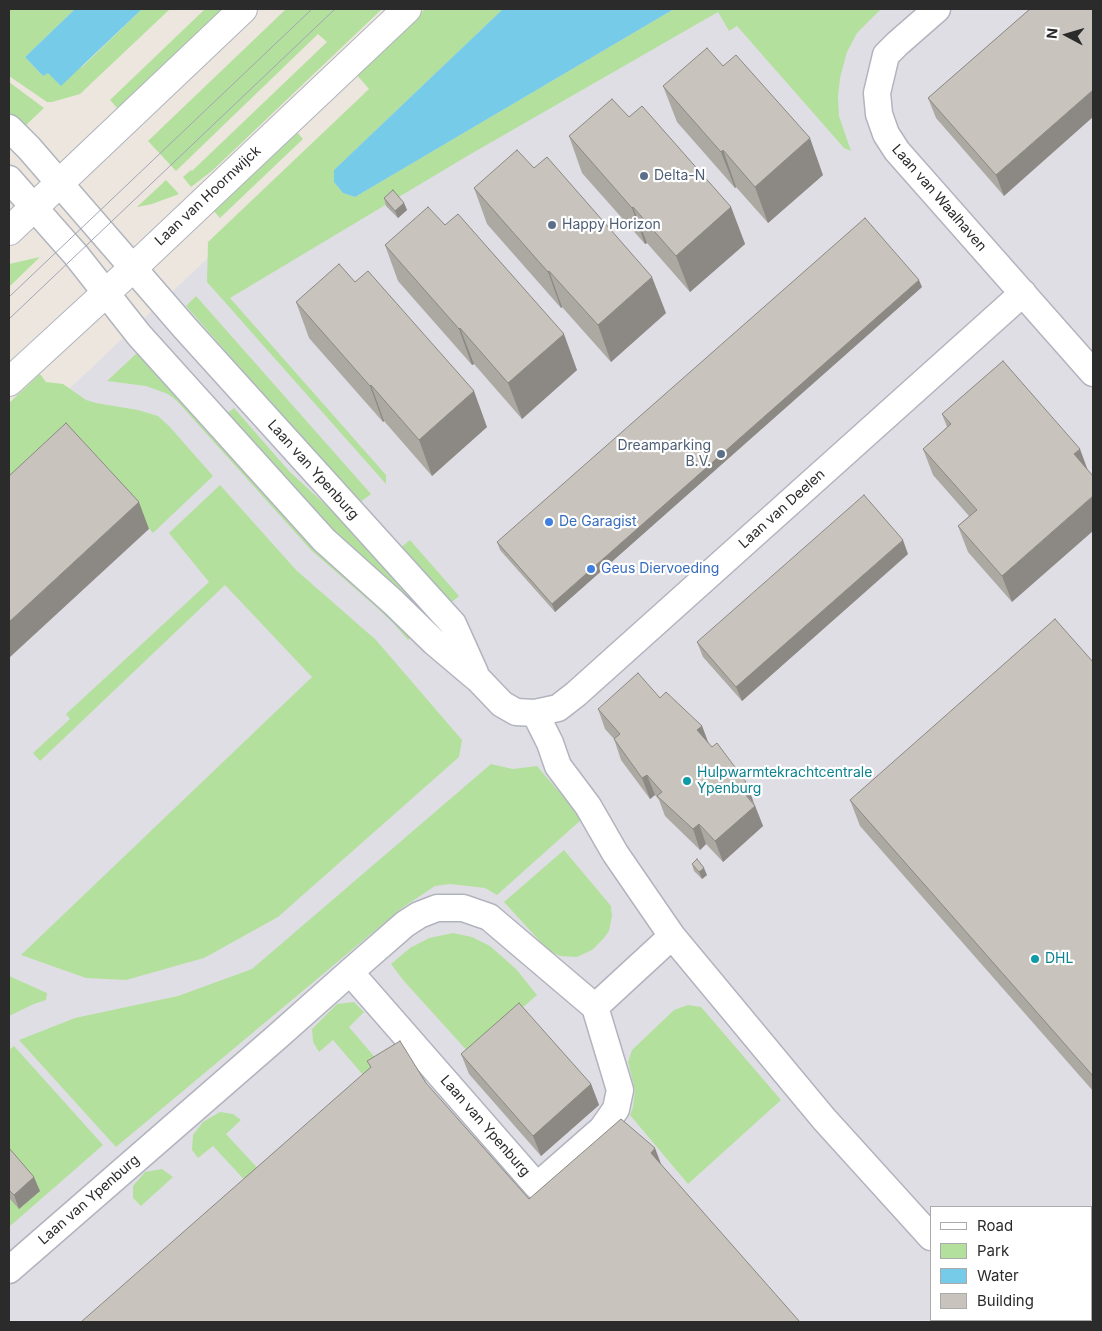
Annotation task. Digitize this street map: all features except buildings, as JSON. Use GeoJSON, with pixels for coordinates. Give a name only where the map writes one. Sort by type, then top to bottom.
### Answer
{"type":"FeatureCollection","features":[{"type":"Feature","properties":{"kind":"main road"},"geometry":{"type":"LineString","coordinates":[[9,231],[243,9]]}},
{"type":"Feature","properties":{"kind":"main road","name":"Laan van Hoornwijck"},"geometry":{"type":"LineString","coordinates":[[9,382],[406,9]]}},
{"type":"Feature","properties":{"kind":"street","name":"Laan van Waalhaven"},"geometry":{"type":"LineString","coordinates":[[937,9],[886,55],[877,93],[879,114],[886,134],[897,151],[1093,373]]}},
{"type":"Feature","properties":{"kind":"street","name":"Laan van Ypenburg"},"geometry":{"type":"LineString","coordinates":[[9,128],[185,328],[453,624],[479,680]]}},
{"type":"Feature","properties":{"kind":"street","name":"Laan van Ypenburg"},"geometry":{"type":"LineString","coordinates":[[9,179],[106,292],[139,335],[324,540],[434,642],[479,680],[502,704],[516,712],[535,714]]}},
{"type":"Feature","properties":{"kind":"street","name":"Laan van Deelen"},"geometry":{"type":"LineString","coordinates":[[535,714],[558,708],[576,694],[1023,293]]}},
{"type":"Feature","properties":{"kind":"street"},"geometry":{"type":"LineString","coordinates":[[535,714],[550,743],[558,766],[588,806],[615,853],[672,936],[824,1119],[930,1236]]}},
{"type":"Feature","properties":{"kind":"street","name":"Laan van Ypenburg"},"geometry":{"type":"LineString","coordinates":[[9,1270],[404,924],[419,915],[437,908],[463,908],[488,917],[595,1007],[620,1090],[616,1109],[602,1129],[537,1186],[350,972]]}},
{"type":"Feature","properties":{"kind":"street"},"geometry":{"type":"LineString","coordinates":[[595,1007],[672,936]]}},
{"type":"Feature","properties":{"kind":"shaded area"},"geometry":{"type":"Polygon","coordinates":[[[472,9],[1093,9],[1093,1322],[9,1322],[9,444],[472,9]]]}},
{"type":"Feature","properties":{"kind":"green space"},"geometry":{"type":"Polygon","coordinates":[[[9,9],[75,9],[25,57],[43,76],[48,72],[82,67],[142,9],[170,9],[80,94],[47,102],[9,76],[9,9]]]}},
{"type":"Feature","properties":{"kind":"green space"},"geometry":{"type":"Polygon","coordinates":[[[205,9],[223,9],[118,109],[110,100],[205,9]]]}},
{"type":"Feature","properties":{"kind":"green space"},"geometry":{"type":"Polygon","coordinates":[[[286,9],[382,9],[213,170],[191,187],[183,177],[192,171],[327,42],[318,34],[176,171],[148,141],[286,9]]]}},
{"type":"Feature","properties":{"kind":"green space"},"geometry":{"type":"Polygon","coordinates":[[[425,9],[503,9],[334,170],[334,182],[343,193],[355,197],[674,9],[881,9],[857,33],[847,52],[840,78],[839,116],[851,151],[844,148],[737,26],[729,31],[718,12],[469,155],[230,298],[386,475],[386,484],[207,282],[208,242],[369,89],[356,74],[425,9]]]}},
{"type":"Feature","properties":{"kind":"green space"},"geometry":{"type":"Polygon","coordinates":[[[9,82],[44,108],[23,128],[9,115],[9,82]]]}},
{"type":"Feature","properties":{"kind":"green space"},"geometry":{"type":"Polygon","coordinates":[[[296,131],[303,139],[220,218],[213,210],[296,131]]]}},
{"type":"Feature","properties":{"kind":"green space"},"geometry":{"type":"Polygon","coordinates":[[[166,180],[179,194],[152,204],[137,207],[166,180]]]}},
{"type":"Feature","properties":{"kind":"green space"},"geometry":{"type":"Polygon","coordinates":[[[40,257],[9,287],[9,264],[40,257]]]}},
{"type":"Feature","properties":{"kind":"green space"},"geometry":{"type":"Polygon","coordinates":[[[196,296],[371,494],[359,503],[186,306],[196,296]]]}},
{"type":"Feature","properties":{"kind":"green space"},"geometry":{"type":"Polygon","coordinates":[[[138,352],[414,634],[408,640],[375,606],[311,550],[177,401],[168,394],[146,386],[107,381],[138,352]]]}},
{"type":"Feature","properties":{"kind":"green space"},"geometry":{"type":"Polygon","coordinates":[[[40,374],[46,382],[63,384],[86,400],[138,410],[158,416],[213,476],[153,533],[78,448],[9,506],[9,403],[40,374]]]}},
{"type":"Feature","properties":{"kind":"green space"},"geometry":{"type":"Polygon","coordinates":[[[234,408],[289,471],[386,561],[434,618],[427,624],[353,557],[225,415],[234,408]]]}},
{"type":"Feature","properties":{"kind":"green space"},"geometry":{"type":"Polygon","coordinates":[[[220,485],[296,570],[376,640],[462,740],[459,757],[278,917],[204,958],[126,980],[86,978],[21,955],[312,677],[225,585],[40,761],[33,753],[70,719],[66,714],[209,582],[169,533],[220,485]]]}},
{"type":"Feature","properties":{"kind":"green space"},"geometry":{"type":"Polygon","coordinates":[[[410,540],[459,596],[446,607],[398,550],[410,540]]]}},
{"type":"Feature","properties":{"kind":"green space"},"geometry":{"type":"Polygon","coordinates":[[[491,764],[513,769],[537,766],[582,819],[497,895],[485,888],[450,884],[435,886],[402,908],[116,1147],[19,1040],[75,1018],[178,996],[252,969],[491,764]]]}},
{"type":"Feature","properties":{"kind":"green space"},"geometry":{"type":"Polygon","coordinates":[[[564,850],[611,906],[612,916],[609,931],[592,950],[577,957],[560,956],[548,950],[504,902],[564,850]]]}},
{"type":"Feature","properties":{"kind":"green space"},"geometry":{"type":"Polygon","coordinates":[[[453,933],[472,937],[490,946],[516,969],[537,995],[470,1054],[403,980],[391,964],[410,948],[429,938],[453,933]]]}},
{"type":"Feature","properties":{"kind":"green space"},"geometry":{"type":"Polygon","coordinates":[[[9,976],[47,993],[46,1000],[9,1016],[9,976]]]}},
{"type":"Feature","properties":{"kind":"green space"},"geometry":{"type":"Polygon","coordinates":[[[354,1002],[364,1012],[349,1027],[384,1068],[369,1082],[333,1040],[319,1052],[313,1042],[312,1029],[337,1004],[354,1002]]]}},
{"type":"Feature","properties":{"kind":"green space"},"geometry":{"type":"Polygon","coordinates":[[[688,1005],[701,1007],[781,1100],[688,1184],[630,1115],[635,1090],[628,1062],[632,1050],[674,1010],[688,1005]]]}},
{"type":"Feature","properties":{"kind":"green space"},"geometry":{"type":"Polygon","coordinates":[[[14,1046],[103,1145],[9,1227],[9,1050],[14,1046]]]}},
{"type":"Feature","properties":{"kind":"green space"},"geometry":{"type":"Polygon","coordinates":[[[220,1112],[233,1114],[241,1120],[226,1134],[264,1175],[251,1187],[213,1146],[198,1158],[192,1150],[193,1135],[203,1122],[220,1112]]]}},
{"type":"Feature","properties":{"kind":"green space"},"geometry":{"type":"Polygon","coordinates":[[[162,1169],[173,1177],[141,1206],[133,1198],[133,1186],[145,1172],[162,1169]]]}},
{"type":"Feature","properties":{"kind":"water"},"geometry":{"type":"Polygon","coordinates":[[[75,9],[142,9],[61,86],[48,73],[43,76],[25,57],[75,9]]]}},
{"type":"Feature","properties":{"kind":"water"},"geometry":{"type":"Polygon","coordinates":[[[503,9],[674,9],[355,197],[343,193],[334,182],[334,170],[503,9]]]}},
{"type":"Feature","properties":{"kind":"tram line"},"geometry":{"type":"LineString","coordinates":[[9,297],[312,9]]}},
{"type":"Feature","properties":{"kind":"tram line"},"geometry":{"type":"LineString","coordinates":[[9,319],[335,9]]}},
{"type":"Feature","properties":{"kind":"place","name":"Delta-N"},"geometry":{"type":"Point","coordinates":[644,176]}},
{"type":"Feature","properties":{"kind":"place","name":"Happy Horizon"},"geometry":{"type":"Point","coordinates":[552,225]}},
{"type":"Feature","properties":{"kind":"place","name":"Dreamparking B.V."},"geometry":{"type":"Point","coordinates":[721,454]}},
{"type":"Feature","properties":{"kind":"place","name":"De Garagist"},"geometry":{"type":"Point","coordinates":[549,522]}},
{"type":"Feature","properties":{"kind":"place","name":"Geus Diervoeding"},"geometry":{"type":"Point","coordinates":[591,569]}},
{"type":"Feature","properties":{"kind":"place","name":"Hulpwarmtekrachtcentrale Ypenburg"},"geometry":{"type":"Point","coordinates":[687,781]}},
{"type":"Feature","properties":{"kind":"place","name":"DHL"},"geometry":{"type":"Point","coordinates":[1035,959]}}]}
